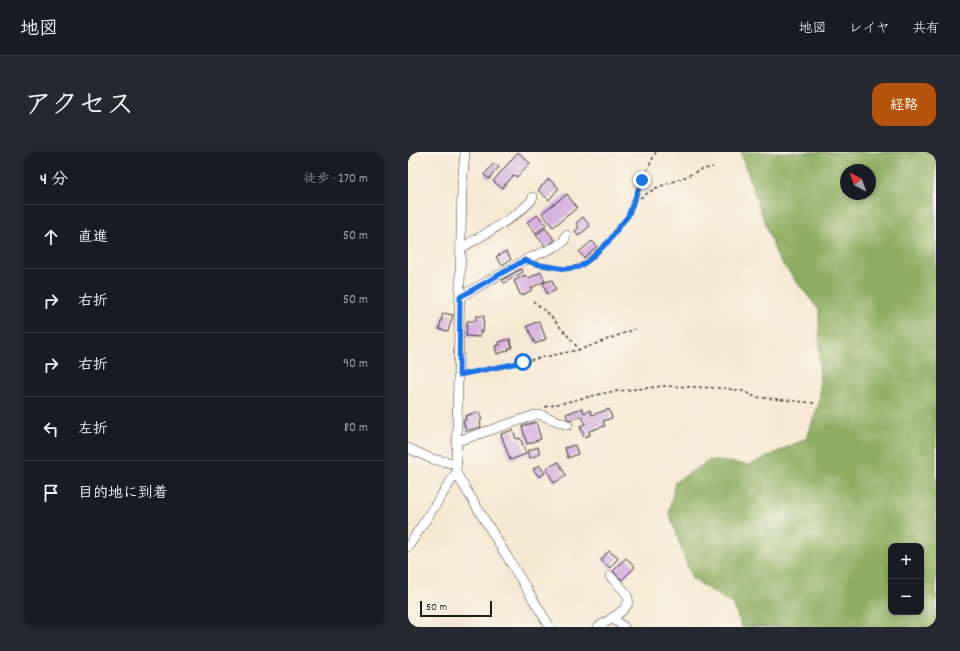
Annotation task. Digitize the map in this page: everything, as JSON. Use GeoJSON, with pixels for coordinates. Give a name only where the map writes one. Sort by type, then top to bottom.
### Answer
{"type":"FeatureCollection","features":[{"type":"Feature","properties":{"kind":"street"},"geometry":{"type":"LineString","coordinates":[[408,547],[456,469],[458,441],[462,187],[465,152]]}},
{"type":"Feature","properties":{"kind":"street"},"geometry":{"type":"LineString","coordinates":[[461,248],[524,208],[532,201],[533,197]]}},
{"type":"Feature","properties":{"kind":"street"},"geometry":{"type":"LineString","coordinates":[[460,297],[525,260],[557,246],[564,241],[566,236]]}},
{"type":"Feature","properties":{"kind":"street"},"geometry":{"type":"LineString","coordinates":[[458,441],[533,415],[541,415],[568,425]]}},
{"type":"Feature","properties":{"kind":"street"},"geometry":{"type":"LineString","coordinates":[[408,448],[456,469],[550,627]]}},
{"type":"Feature","properties":{"kind":"street"},"geometry":{"type":"LineString","coordinates":[[598,627],[626,607],[629,599],[610,576]]}},
{"type":"Feature","properties":{"kind":"street"},"geometry":{"type":"LineString","coordinates":[[612,618],[624,627]]}},
{"type":"Feature","properties":{"kind":"path"},"geometry":{"type":"LineString","coordinates":[[525,260],[535,264],[566,269],[579,267],[588,261],[610,240],[628,216],[642,180],[656,152]]}},
{"type":"Feature","properties":{"kind":"path"},"geometry":{"type":"LineString","coordinates":[[634,202],[656,188],[700,170],[713,167]]}},
{"type":"Feature","properties":{"kind":"path"},"geometry":{"type":"LineString","coordinates":[[532,300],[550,315],[579,350]]}},
{"type":"Feature","properties":{"kind":"path"},"geometry":{"type":"LineString","coordinates":[[459,375],[579,350],[635,329]]}},
{"type":"Feature","properties":{"kind":"path"},"geometry":{"type":"LineString","coordinates":[[533,415],[538,409],[553,404],[609,392],[665,386],[722,388],[743,391],[755,397],[814,403]]}},
{"type":"Feature","properties":{"kind":"green space"},"geometry":{"type":"Polygon","coordinates":[[[741,152],[936,152],[936,627],[742,627],[733,604],[692,579],[669,513],[675,482],[710,460],[750,465],[807,438],[820,400],[819,310],[778,258],[741,152]]]}},
{"type":"Feature","properties":{"kind":"building"},"geometry":{"type":"Polygon","coordinates":[[[518,152],[530,163],[517,177],[514,175],[502,188],[493,181],[518,152]]]}},
{"type":"Feature","properties":{"kind":"building"},"geometry":{"type":"Polygon","coordinates":[[[494,163],[499,167],[489,179],[484,175],[494,163]]]}},
{"type":"Feature","properties":{"kind":"building"},"geometry":{"type":"Polygon","coordinates":[[[549,179],[559,188],[549,200],[538,190],[549,179]]]}},
{"type":"Feature","properties":{"kind":"building"},"geometry":{"type":"Polygon","coordinates":[[[567,194],[577,208],[553,227],[542,213],[567,194]]]}},
{"type":"Feature","properties":{"kind":"building"},"geometry":{"type":"Polygon","coordinates":[[[538,215],[546,225],[536,233],[527,222],[538,215]]]}},
{"type":"Feature","properties":{"kind":"building"},"geometry":{"type":"Polygon","coordinates":[[[583,217],[590,226],[578,236],[575,231],[579,228],[576,223],[583,217]]]}},
{"type":"Feature","properties":{"kind":"building"},"geometry":{"type":"Polygon","coordinates":[[[545,228],[555,240],[546,247],[536,235],[545,228]]]}},
{"type":"Feature","properties":{"kind":"building"},"geometry":{"type":"Polygon","coordinates":[[[592,241],[597,246],[584,258],[579,252],[592,241]]]}},
{"type":"Feature","properties":{"kind":"building"},"geometry":{"type":"Polygon","coordinates":[[[506,251],[511,259],[502,265],[496,257],[506,251]]]}},
{"type":"Feature","properties":{"kind":"building"},"geometry":{"type":"Polygon","coordinates":[[[521,269],[523,272],[504,283],[502,280],[521,269]]]}},
{"type":"Feature","properties":{"kind":"building"},"geometry":{"type":"Polygon","coordinates":[[[541,272],[545,281],[531,288],[532,290],[521,296],[514,281],[525,275],[527,279],[541,272]]]}},
{"type":"Feature","properties":{"kind":"building"},"geometry":{"type":"Polygon","coordinates":[[[552,280],[556,290],[547,294],[543,283],[552,280]]]}},
{"type":"Feature","properties":{"kind":"building"},"geometry":{"type":"Polygon","coordinates":[[[443,313],[453,315],[448,331],[439,329],[443,313]]]}},
{"type":"Feature","properties":{"kind":"building"},"geometry":{"type":"Polygon","coordinates":[[[476,316],[484,316],[483,332],[480,331],[480,337],[466,336],[467,321],[476,321],[476,316]]]}},
{"type":"Feature","properties":{"kind":"building"},"geometry":{"type":"Polygon","coordinates":[[[539,321],[546,339],[535,344],[527,326],[539,321]]]}},
{"type":"Feature","properties":{"kind":"building"},"geometry":{"type":"Polygon","coordinates":[[[510,339],[512,348],[508,348],[509,350],[497,354],[495,346],[500,345],[499,342],[510,339]]]}},
{"type":"Feature","properties":{"kind":"building"},"geometry":{"type":"Polygon","coordinates":[[[582,408],[584,413],[590,410],[592,415],[609,409],[612,418],[603,421],[605,426],[589,431],[590,435],[584,437],[580,426],[585,424],[582,416],[568,420],[566,414],[582,408]]]}},
{"type":"Feature","properties":{"kind":"building"},"geometry":{"type":"Polygon","coordinates":[[[479,412],[482,420],[480,421],[481,427],[466,431],[463,421],[466,420],[465,416],[479,412]]]}},
{"type":"Feature","properties":{"kind":"building"},"geometry":{"type":"Polygon","coordinates":[[[536,422],[541,439],[527,444],[522,426],[536,422]]]}},
{"type":"Feature","properties":{"kind":"building"},"geometry":{"type":"Polygon","coordinates":[[[513,430],[516,439],[520,438],[526,454],[510,460],[501,434],[513,430]]]}},
{"type":"Feature","properties":{"kind":"building"},"geometry":{"type":"Polygon","coordinates":[[[575,445],[578,454],[568,458],[565,448],[575,445]]]}},
{"type":"Feature","properties":{"kind":"building"},"geometry":{"type":"Polygon","coordinates":[[[538,447],[540,454],[530,458],[527,451],[538,447]]]}},
{"type":"Feature","properties":{"kind":"building"},"geometry":{"type":"Polygon","coordinates":[[[559,462],[566,476],[554,483],[546,468],[559,462]]]}},
{"type":"Feature","properties":{"kind":"building"},"geometry":{"type":"Polygon","coordinates":[[[539,465],[545,473],[539,477],[533,469],[539,465]]]}},
{"type":"Feature","properties":{"kind":"building"},"geometry":{"type":"Polygon","coordinates":[[[609,551],[618,558],[610,568],[601,560],[609,551]]]}},
{"type":"Feature","properties":{"kind":"building"},"geometry":{"type":"Polygon","coordinates":[[[626,558],[635,567],[622,580],[613,571],[626,558]]]}},
{"type":"Feature","properties":{"kind":"route"},"geometry":{"type":"LineString","coordinates":[[523,362],[459,375],[460,297],[525,260],[535,264],[566,269],[579,267],[588,261],[610,240],[628,216],[642,180]]}}]}
